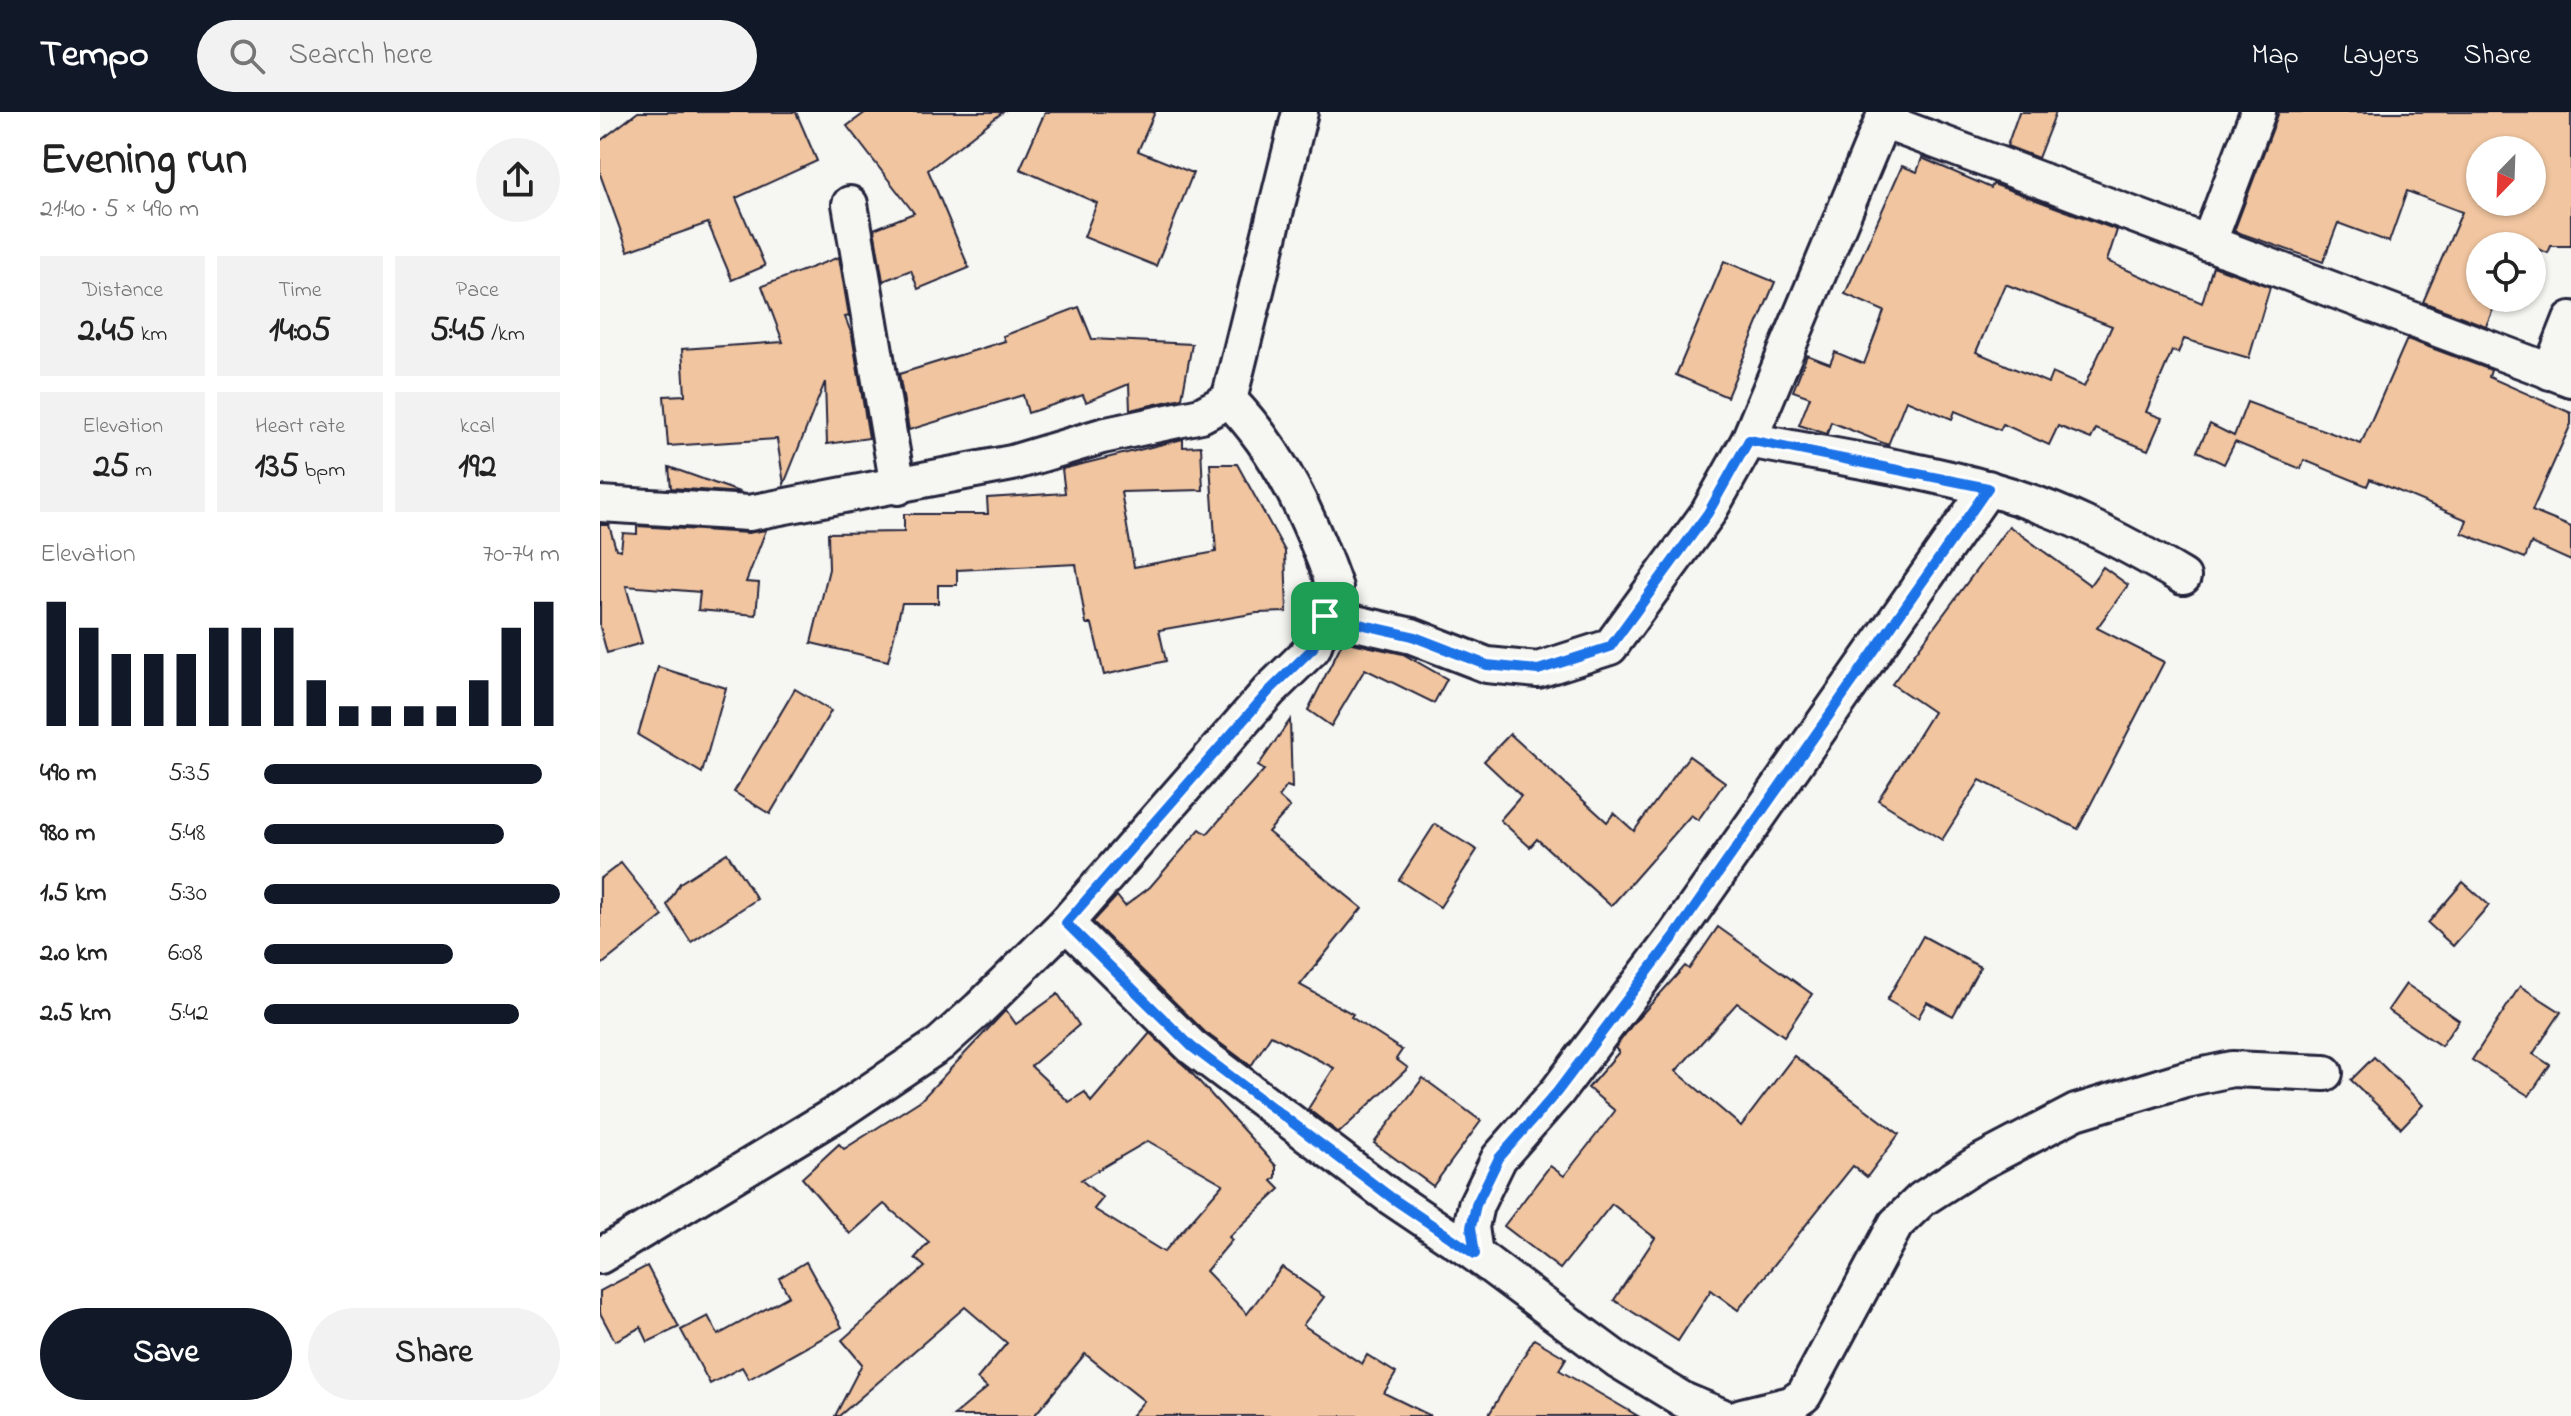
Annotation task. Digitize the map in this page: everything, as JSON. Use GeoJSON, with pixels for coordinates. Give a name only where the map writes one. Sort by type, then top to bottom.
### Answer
{"type":"FeatureCollection","features":[{"type":"Feature","properties":{"kind":"street"},"geometry":{"type":"LineString","coordinates":[[600,504],[749,513],[1012,463],[1102,436],[1201,415],[1229,400],[1300,112]]}},
{"type":"Feature","properties":{"kind":"street"},"geometry":{"type":"LineString","coordinates":[[2208,244],[2258,112]]}},
{"type":"Feature","properties":{"kind":"street"},"geometry":{"type":"LineString","coordinates":[[1325,616],[1412,636],[1487,665],[1538,670],[1610,647],[1708,513],[1749,440],[1884,116],[2208,244],[2560,375],[2571,319]]}},
{"type":"Feature","properties":{"kind":"street"},"geometry":{"type":"LineString","coordinates":[[850,204],[898,487]]}},
{"type":"Feature","properties":{"kind":"street"},"geometry":{"type":"LineString","coordinates":[[600,1256],[839,1112],[940,1044],[1066,923],[1269,691],[1313,648],[1335,588],[1312,523],[1254,425],[1229,400]]}},
{"type":"Feature","properties":{"kind":"street"},"geometry":{"type":"LineString","coordinates":[[1749,440],[1988,488],[2050,509],[2119,538],[2183,577]]}},
{"type":"Feature","properties":{"kind":"street"},"geometry":{"type":"LineString","coordinates":[[1475,1254],[1471,1227],[1476,1205],[1499,1158],[1557,1092],[1674,937],[1988,488]]}},
{"type":"Feature","properties":{"kind":"street"},"geometry":{"type":"LineString","coordinates":[[1066,923],[1192,1047],[1392,1198],[1475,1254],[1619,1361],[1685,1401],[1721,1416]]}},
{"type":"Feature","properties":{"kind":"street"},"geometry":{"type":"LineString","coordinates":[[1742,1416],[1791,1404],[1804,1395],[1896,1224],[1922,1199],[1975,1165],[2076,1112],[2185,1079],[2232,1069],[2325,1073]]}},
{"type":"Feature","properties":{"kind":"building"},"geometry":{"type":"Polygon","coordinates":[[[638,112],[796,112],[817,161],[736,198],[765,266],[732,280],[708,223],[628,251],[600,174],[600,141],[638,112]]]}},
{"type":"Feature","properties":{"kind":"building"},"geometry":{"type":"Polygon","coordinates":[[[866,112],[1003,112],[928,170],[969,268],[918,289],[911,270],[883,281],[874,229],[914,213],[847,126],[866,112]]]}},
{"type":"Feature","properties":{"kind":"building"},"geometry":{"type":"Polygon","coordinates":[[[1045,112],[1155,112],[1138,151],[1193,173],[1156,266],[1084,237],[1097,203],[1020,169],[1045,112]]]}},
{"type":"Feature","properties":{"kind":"building"},"geometry":{"type":"Polygon","coordinates":[[[2019,112],[2056,112],[2038,158],[2007,146],[2019,112]]]}},
{"type":"Feature","properties":{"kind":"building"},"geometry":{"type":"Polygon","coordinates":[[[2279,112],[2571,112],[2571,246],[2551,246],[2546,252],[2546,232],[2466,232],[2466,312],[2492,312],[2486,326],[2423,302],[2462,212],[2407,191],[2389,242],[2338,223],[2323,262],[2234,231],[2279,112]]]}},
{"type":"Feature","properties":{"kind":"building"},"geometry":{"type":"Polygon","coordinates":[[[1922,158],[1991,188],[1993,184],[2117,230],[2107,261],[2202,303],[2213,266],[2270,287],[2249,358],[2184,339],[2178,353],[2172,351],[2146,412],[2162,418],[2148,450],[2096,429],[2091,439],[2058,426],[2049,445],[2003,424],[2000,430],[1955,411],[1952,419],[1906,400],[1888,445],[1831,422],[1827,434],[1799,425],[1810,397],[1793,391],[1807,355],[1830,364],[1835,352],[1864,364],[1884,311],[1845,294],[1902,166],[1917,172],[1922,158]],[[2005,284],[1976,352],[2048,383],[2052,373],[2084,387],[2112,326],[2005,284]]]}},
{"type":"Feature","properties":{"kind":"building"},"geometry":{"type":"Polygon","coordinates":[[[839,257],[849,316],[845,317],[852,335],[869,438],[827,444],[825,382],[784,484],[777,439],[668,446],[664,396],[685,395],[682,349],[783,342],[762,286],[839,257]]]}},
{"type":"Feature","properties":{"kind":"building"},"geometry":{"type":"Polygon","coordinates":[[[1724,261],[1775,282],[1727,397],[1676,375],[1724,261]]]}},
{"type":"Feature","properties":{"kind":"building"},"geometry":{"type":"Polygon","coordinates":[[[1079,307],[1092,339],[1192,344],[1182,398],[1130,410],[1129,384],[1086,402],[1083,395],[1028,413],[1023,395],[909,430],[899,374],[1005,341],[1003,336],[1079,307]]]}},
{"type":"Feature","properties":{"kind":"building"},"geometry":{"type":"Polygon","coordinates":[[[2407,339],[2491,370],[2489,377],[2571,413],[2571,424],[2532,511],[2571,527],[2571,561],[2531,543],[2525,558],[2462,533],[2467,520],[2370,479],[2367,486],[2304,460],[2301,469],[2235,442],[2224,464],[2197,451],[2210,424],[2234,436],[2247,402],[2361,444],[2407,339]]]}},
{"type":"Feature","properties":{"kind":"building"},"geometry":{"type":"Polygon","coordinates":[[[1183,439],[1183,447],[1201,446],[1203,490],[1121,492],[1134,567],[1216,552],[1210,464],[1237,464],[1285,551],[1287,612],[1257,613],[1159,630],[1166,661],[1104,675],[1092,624],[1086,624],[1076,564],[957,570],[957,585],[938,585],[938,603],[902,603],[888,661],[811,643],[829,569],[828,533],[904,532],[904,514],[988,514],[987,498],[1065,493],[1062,469],[1183,439]]]}},
{"type":"Feature","properties":{"kind":"building"},"geometry":{"type":"Polygon","coordinates":[[[669,467],[742,493],[671,488],[669,467]]]}},
{"type":"Feature","properties":{"kind":"building"},"geometry":{"type":"Polygon","coordinates":[[[600,525],[609,525],[616,549],[621,550],[623,533],[637,534],[637,526],[748,533],[766,530],[746,582],[759,583],[756,615],[698,610],[700,592],[626,586],[642,643],[607,653],[600,627],[600,525]]]}},
{"type":"Feature","properties":{"kind":"building"},"geometry":{"type":"Polygon","coordinates":[[[2009,526],[2090,585],[2103,567],[2128,585],[2097,628],[2164,662],[2078,829],[1980,780],[1942,840],[1878,800],[1933,712],[1892,684],[2009,526]]]}},
{"type":"Feature","properties":{"kind":"building"},"geometry":{"type":"Polygon","coordinates":[[[1343,641],[1403,654],[1447,679],[1434,703],[1365,669],[1331,726],[1308,710],[1343,641]]]}},
{"type":"Feature","properties":{"kind":"building"},"geometry":{"type":"Polygon","coordinates":[[[658,667],[726,688],[702,773],[638,735],[658,667]]]}},
{"type":"Feature","properties":{"kind":"building"},"geometry":{"type":"Polygon","coordinates":[[[795,689],[831,711],[770,814],[734,792],[795,689]]]}},
{"type":"Feature","properties":{"kind":"building"},"geometry":{"type":"Polygon","coordinates":[[[1290,720],[1292,788],[1287,786],[1279,797],[1290,807],[1268,832],[1362,908],[1300,985],[1353,1014],[1351,1017],[1402,1050],[1396,1059],[1408,1068],[1339,1133],[1308,1109],[1334,1068],[1271,1035],[1251,1066],[1205,1032],[1093,922],[1117,896],[1125,906],[1150,887],[1200,829],[1207,834],[1264,770],[1258,766],[1290,720]]]}},
{"type":"Feature","properties":{"kind":"building"},"geometry":{"type":"Polygon","coordinates":[[[1510,734],[1607,822],[1614,813],[1634,831],[1689,756],[1725,782],[1698,820],[1691,815],[1611,906],[1537,839],[1530,847],[1500,820],[1521,796],[1484,761],[1510,734]]]}},
{"type":"Feature","properties":{"kind":"building"},"geometry":{"type":"Polygon","coordinates":[[[1435,824],[1477,850],[1440,907],[1399,880],[1435,824]]]}},
{"type":"Feature","properties":{"kind":"building"},"geometry":{"type":"Polygon","coordinates":[[[727,853],[757,899],[691,942],[667,905],[680,883],[727,853]]]}},
{"type":"Feature","properties":{"kind":"building"},"geometry":{"type":"Polygon","coordinates":[[[621,863],[663,916],[600,966],[600,879],[621,863]]]}},
{"type":"Feature","properties":{"kind":"building"},"geometry":{"type":"Polygon","coordinates":[[[2463,882],[2489,905],[2453,946],[2428,923],[2463,882]]]}},
{"type":"Feature","properties":{"kind":"building"},"geometry":{"type":"Polygon","coordinates":[[[1718,927],[1812,994],[1784,1036],[1737,1003],[1676,1071],[1741,1126],[1794,1056],[1899,1134],[1867,1177],[1853,1166],[1738,1310],[1711,1290],[1678,1341],[1614,1300],[1655,1238],[1612,1204],[1560,1269],[1504,1226],[1550,1166],[1564,1176],[1615,1111],[1588,1088],[1619,1052],[1615,1048],[1632,1025],[1685,966],[1689,969],[1718,927]]]}},
{"type":"Feature","properties":{"kind":"building"},"geometry":{"type":"Polygon","coordinates":[[[1923,936],[1980,967],[1953,1016],[1927,1002],[1918,1018],[1887,1000],[1923,936]]]}},
{"type":"Feature","properties":{"kind":"building"},"geometry":{"type":"Polygon","coordinates":[[[2406,984],[2459,1020],[2441,1046],[2388,1010],[2406,984]]]}},
{"type":"Feature","properties":{"kind":"building"},"geometry":{"type":"Polygon","coordinates":[[[2520,986],[2561,1012],[2533,1054],[2550,1065],[2529,1096],[2472,1060],[2520,986]]]}},
{"type":"Feature","properties":{"kind":"building"},"geometry":{"type":"Polygon","coordinates":[[[1058,994],[1079,1025],[1031,1066],[1069,1102],[1085,1092],[1091,1102],[1150,1033],[1187,1068],[1276,1166],[1276,1177],[1272,1181],[1280,1189],[1229,1237],[1232,1240],[1206,1271],[1247,1314],[1282,1267],[1324,1297],[1303,1325],[1362,1364],[1367,1355],[1396,1373],[1384,1393],[1431,1416],[1131,1416],[1144,1401],[1085,1354],[1034,1416],[953,1416],[987,1388],[977,1379],[1007,1343],[965,1307],[839,1416],[835,1416],[862,1364],[842,1340],[925,1267],[915,1258],[929,1242],[884,1204],[850,1234],[802,1178],[839,1144],[844,1149],[921,1100],[1006,1010],[1016,1024],[1058,994]],[[1148,1141],[1081,1180],[1103,1198],[1094,1209],[1164,1252],[1223,1184],[1148,1141]]]}},
{"type":"Feature","properties":{"kind":"building"},"geometry":{"type":"Polygon","coordinates":[[[2374,1057],[2423,1105],[2401,1128],[2351,1080],[2374,1057]]]}},
{"type":"Feature","properties":{"kind":"building"},"geometry":{"type":"Polygon","coordinates":[[[1423,1078],[1481,1121],[1433,1186],[1374,1143],[1423,1078]]]}},
{"type":"Feature","properties":{"kind":"building"},"geometry":{"type":"Polygon","coordinates":[[[806,1262],[842,1327],[749,1379],[742,1367],[710,1384],[681,1330],[708,1316],[718,1335],[789,1296],[779,1278],[806,1262]]]}},
{"type":"Feature","properties":{"kind":"building"},"geometry":{"type":"Polygon","coordinates":[[[647,1266],[679,1327],[648,1342],[641,1327],[615,1341],[600,1313],[600,1291],[647,1266]]]}},
{"type":"Feature","properties":{"kind":"building"},"geometry":{"type":"Polygon","coordinates":[[[1534,1339],[1566,1358],[1559,1370],[1638,1416],[1488,1416],[1534,1339]]]}},
{"type":"Feature","properties":{"kind":"route"},"geometry":{"type":"LineString","coordinates":[[1749,440],[1988,488],[1674,937],[1557,1092],[1499,1158],[1476,1205],[1471,1227],[1475,1254],[1392,1198],[1192,1047],[1066,923],[1269,691],[1313,648],[1325,616],[1412,636],[1487,665],[1538,670],[1610,647],[1708,513],[1749,440]]}}]}
